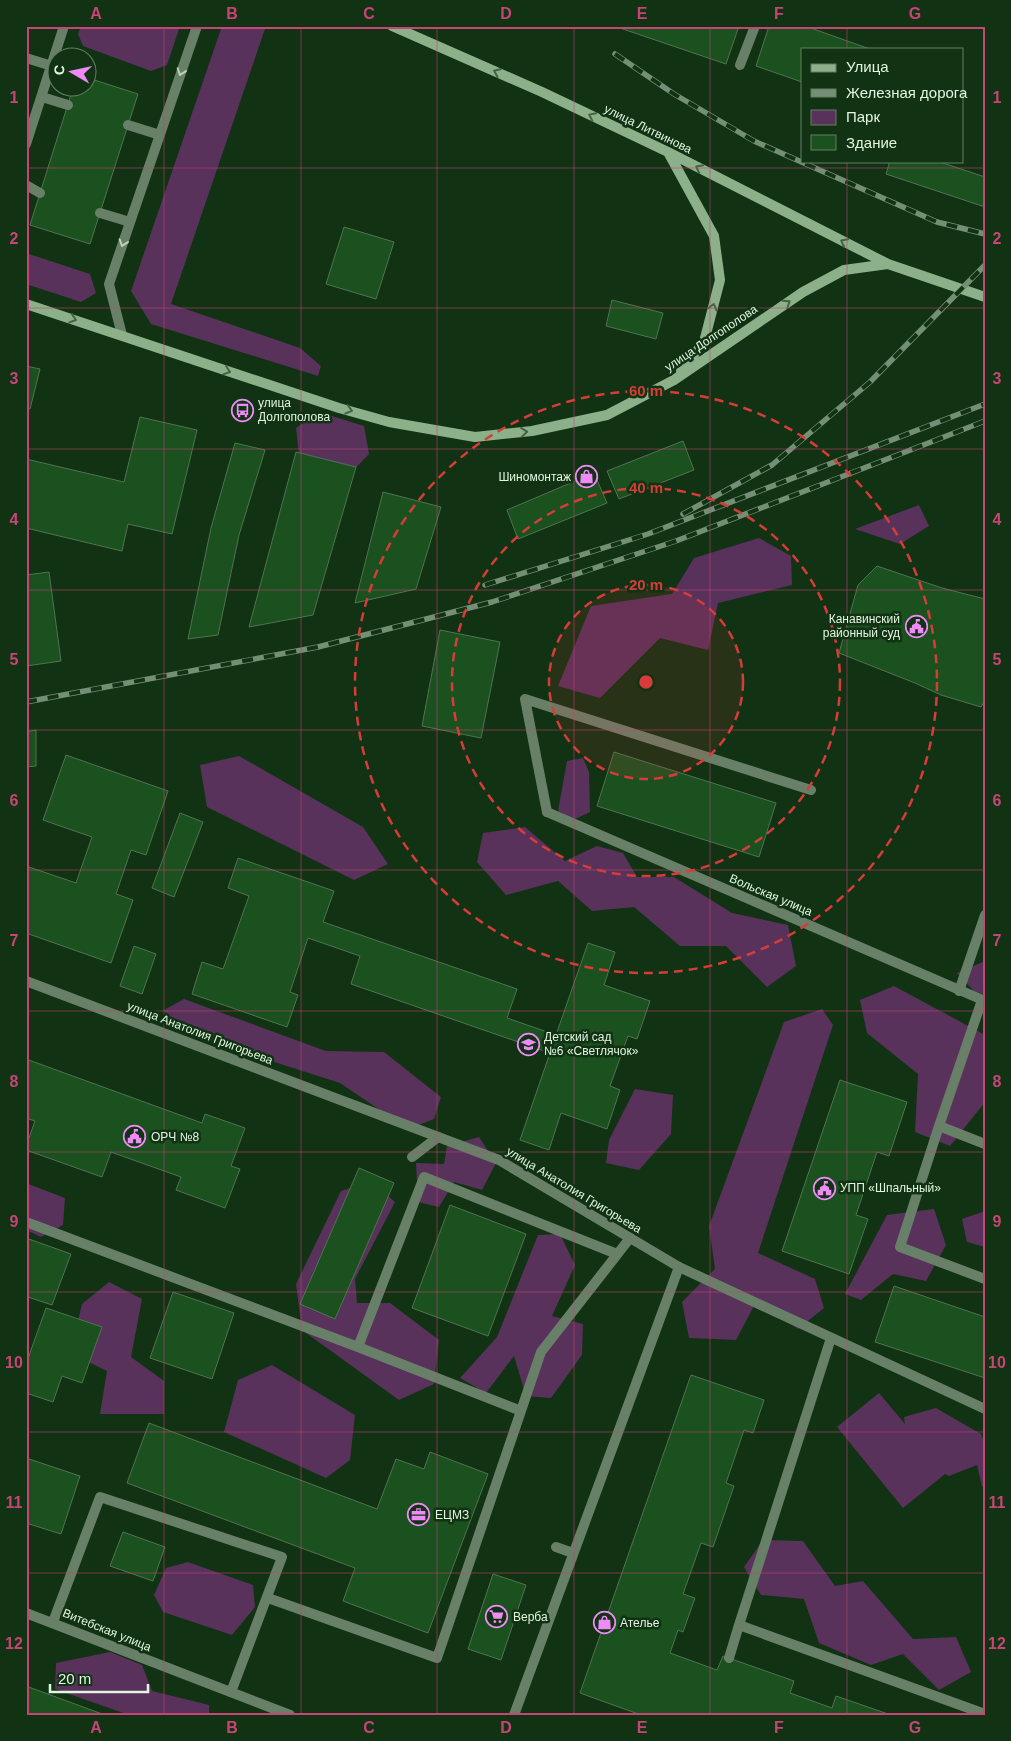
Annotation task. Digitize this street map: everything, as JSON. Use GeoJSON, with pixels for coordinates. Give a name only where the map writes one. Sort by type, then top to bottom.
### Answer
{"type":"FeatureCollection","features":[{"type":"Feature","properties":{"kind":"street"},"geometry":{"type":"LineString","coordinates":[[57,48],[64,26]]}},
{"type":"Feature","properties":{"kind":"street"},"geometry":{"type":"LineString","coordinates":[[122,335],[109,284],[197,26]]}},
{"type":"Feature","properties":{"kind":"street","name":"улица Литвинова"},"geometry":{"type":"LineString","coordinates":[[392,26],[542,92],[668,152],[888,264],[985,297]]}},
{"type":"Feature","properties":{"kind":"street"},"geometry":{"type":"LineString","coordinates":[[740,65],[755,26]]}},
{"type":"Feature","properties":{"kind":"street"},"geometry":{"type":"LineString","coordinates":[[26,58],[48,65]]}},
{"type":"Feature","properties":{"kind":"street"},"geometry":{"type":"LineString","coordinates":[[26,144],[48,78]]}},
{"type":"Feature","properties":{"kind":"street"},"geometry":{"type":"LineString","coordinates":[[42,97],[68,105]]}},
{"type":"Feature","properties":{"kind":"street"},"geometry":{"type":"LineString","coordinates":[[128,125],[160,135]]}},
{"type":"Feature","properties":{"kind":"street"},"geometry":{"type":"LineString","coordinates":[[668,152],[714,236],[720,280],[704,342],[674,380]]}},
{"type":"Feature","properties":{"kind":"street"},"geometry":{"type":"LineString","coordinates":[[26,185],[40,193]]}},
{"type":"Feature","properties":{"kind":"street"},"geometry":{"type":"LineString","coordinates":[[100,212],[130,222]]}},
{"type":"Feature","properties":{"kind":"street","name":"улица Долгополова"},"geometry":{"type":"LineString","coordinates":[[26,304],[339,408],[389,422],[475,437],[532,431],[608,415],[674,380],[774,311],[836,274],[844,270],[888,264]]}},
{"type":"Feature","properties":{"kind":"street","name":"Вольская улица"},"geometry":{"type":"LineString","coordinates":[[811,790],[525,699],[547,812],[983,1000]]}},
{"type":"Feature","properties":{"kind":"street"},"geometry":{"type":"LineString","coordinates":[[959,991],[985,915]]}},
{"type":"Feature","properties":{"kind":"street","name":"улица Анатолия Григорьева"},"geometry":{"type":"LineString","coordinates":[[26,981],[499,1160],[678,1267],[985,1409]]}},
{"type":"Feature","properties":{"kind":"street"},"geometry":{"type":"LineString","coordinates":[[983,1000],[939,1126],[900,1247],[985,1279]]}},
{"type":"Feature","properties":{"kind":"street"},"geometry":{"type":"LineString","coordinates":[[939,1126],[985,1144]]}},
{"type":"Feature","properties":{"kind":"street"},"geometry":{"type":"LineString","coordinates":[[412,1157],[438,1137]]}},
{"type":"Feature","properties":{"kind":"street"},"geometry":{"type":"LineString","coordinates":[[358,1347],[424,1177],[617,1254]]}},
{"type":"Feature","properties":{"kind":"street"},"geometry":{"type":"LineString","coordinates":[[26,1222],[358,1347],[521,1411]]}},
{"type":"Feature","properties":{"kind":"street"},"geometry":{"type":"LineString","coordinates":[[268,1598],[437,1658],[540,1352],[630,1238]]}},
{"type":"Feature","properties":{"kind":"street"},"geometry":{"type":"LineString","coordinates":[[514,1715],[678,1267]]}},
{"type":"Feature","properties":{"kind":"street"},"geometry":{"type":"LineString","coordinates":[[729,1658],[831,1338]]}},
{"type":"Feature","properties":{"kind":"street"},"geometry":{"type":"LineString","coordinates":[[53,1622],[100,1497],[282,1557],[231,1692]]}},
{"type":"Feature","properties":{"kind":"street"},"geometry":{"type":"LineString","coordinates":[[556,1547],[573,1553]]}},
{"type":"Feature","properties":{"kind":"street","name":"Витебская улица"},"geometry":{"type":"LineString","coordinates":[[26,1613],[231,1692],[275,1712],[290,1715]]}},
{"type":"Feature","properties":{"kind":"street"},"geometry":{"type":"LineString","coordinates":[[739,1625],[985,1714]]}},
{"type":"Feature","properties":{"kind":"green space"},"geometry":{"type":"Polygon","coordinates":[[[81,26],[180,26],[167,65],[151,71],[98,52],[98,48],[83,46],[78,34],[81,26]]]}},
{"type":"Feature","properties":{"kind":"green space"},"geometry":{"type":"Polygon","coordinates":[[[222,26],[266,26],[171,304],[300,348],[321,366],[318,376],[151,324],[131,291],[222,26]]]}},
{"type":"Feature","properties":{"kind":"green space"},"geometry":{"type":"Polygon","coordinates":[[[26,253],[90,274],[96,293],[81,302],[26,284],[26,253]]]}},
{"type":"Feature","properties":{"kind":"green space"},"geometry":{"type":"Polygon","coordinates":[[[319,412],[364,426],[369,454],[349,475],[300,463],[296,428],[319,412]]]}},
{"type":"Feature","properties":{"kind":"green space"},"geometry":{"type":"Polygon","coordinates":[[[919,505],[929,526],[900,544],[855,529],[919,505]]]}},
{"type":"Feature","properties":{"kind":"green space"},"geometry":{"type":"Polygon","coordinates":[[[759,538],[791,556],[792,585],[718,603],[708,650],[660,638],[600,698],[558,686],[591,606],[672,594],[694,558],[759,538]]]}},
{"type":"Feature","properties":{"kind":"green space"},"geometry":{"type":"Polygon","coordinates":[[[239,756],[363,827],[388,864],[354,880],[207,807],[200,765],[239,756]]]}},
{"type":"Feature","properties":{"kind":"green space"},"geometry":{"type":"Polygon","coordinates":[[[583,758],[589,772],[590,812],[573,820],[558,811],[567,761],[583,758]]]}},
{"type":"Feature","properties":{"kind":"green space"},"geometry":{"type":"Polygon","coordinates":[[[525,827],[565,861],[597,846],[623,853],[637,877],[674,877],[732,913],[788,925],[796,966],[767,987],[726,946],[680,946],[634,907],[592,911],[558,881],[506,895],[477,862],[483,833],[525,827]]]}},
{"type":"Feature","properties":{"kind":"green space"},"geometry":{"type":"Polygon","coordinates":[[[985,961],[985,995],[974,991],[957,973],[985,961]]]}},
{"type":"Feature","properties":{"kind":"green space"},"geometry":{"type":"Polygon","coordinates":[[[894,986],[985,1035],[985,1102],[950,1146],[915,1132],[918,1074],[867,1033],[860,1000],[894,986]]]}},
{"type":"Feature","properties":{"kind":"green space"},"geometry":{"type":"Polygon","coordinates":[[[184,999],[326,1051],[384,1052],[441,1097],[434,1119],[408,1129],[340,1083],[175,1030],[164,1010],[184,999]]]}},
{"type":"Feature","properties":{"kind":"green space"},"geometry":{"type":"Polygon","coordinates":[[[822,1009],[833,1025],[758,1253],[815,1279],[824,1308],[798,1329],[757,1300],[736,1340],[689,1338],[682,1302],[715,1269],[709,1226],[784,1022],[822,1009]]]}},
{"type":"Feature","properties":{"kind":"green space"},"geometry":{"type":"Polygon","coordinates":[[[635,1089],[673,1095],[671,1134],[639,1170],[606,1163],[609,1140],[635,1089]]]}},
{"type":"Feature","properties":{"kind":"green space"},"geometry":{"type":"Polygon","coordinates":[[[479,1137],[496,1163],[482,1190],[454,1182],[439,1207],[418,1202],[416,1163],[444,1164],[447,1146],[479,1137]]]}},
{"type":"Feature","properties":{"kind":"green space"},"geometry":{"type":"Polygon","coordinates":[[[372,1181],[395,1202],[355,1279],[357,1303],[390,1303],[439,1340],[434,1384],[399,1400],[302,1330],[296,1284],[341,1191],[372,1181]]]}},
{"type":"Feature","properties":{"kind":"green space"},"geometry":{"type":"Polygon","coordinates":[[[26,1183],[65,1198],[63,1225],[41,1237],[26,1230],[26,1183]]]}},
{"type":"Feature","properties":{"kind":"green space"},"geometry":{"type":"Polygon","coordinates":[[[934,1209],[946,1245],[926,1281],[893,1274],[861,1300],[845,1294],[887,1215],[934,1209]]]}},
{"type":"Feature","properties":{"kind":"green space"},"geometry":{"type":"Polygon","coordinates":[[[985,1211],[985,1247],[967,1242],[962,1219],[985,1211]]]}},
{"type":"Feature","properties":{"kind":"green space"},"geometry":{"type":"Polygon","coordinates":[[[560,1234],[575,1265],[552,1316],[583,1324],[582,1355],[551,1398],[526,1396],[514,1356],[486,1393],[460,1378],[497,1337],[538,1235],[560,1234]]]}},
{"type":"Feature","properties":{"kind":"green space"},"geometry":{"type":"Polygon","coordinates":[[[109,1282],[142,1299],[131,1357],[164,1381],[164,1414],[100,1414],[107,1371],[70,1353],[82,1304],[109,1282]]]}},
{"type":"Feature","properties":{"kind":"green space"},"geometry":{"type":"Polygon","coordinates":[[[272,1365],[355,1415],[350,1460],[326,1478],[224,1432],[238,1380],[272,1365]]]}},
{"type":"Feature","properties":{"kind":"green space"},"geometry":{"type":"Polygon","coordinates":[[[879,1393],[905,1424],[904,1417],[936,1408],[981,1434],[985,1444],[985,1488],[982,1486],[977,1465],[949,1476],[945,1474],[903,1508],[837,1427],[879,1393]]]}},
{"type":"Feature","properties":{"kind":"green space"},"geometry":{"type":"Polygon","coordinates":[[[763,1540],[803,1541],[835,1586],[863,1581],[913,1639],[956,1637],[971,1672],[939,1690],[903,1654],[871,1665],[819,1643],[804,1599],[761,1595],[744,1567],[763,1540]]]}},
{"type":"Feature","properties":{"kind":"green space"},"geometry":{"type":"Polygon","coordinates":[[[188,1562],[253,1585],[255,1607],[232,1635],[163,1612],[154,1595],[166,1568],[188,1562]]]}},
{"type":"Feature","properties":{"kind":"green space"},"geometry":{"type":"Polygon","coordinates":[[[110,1652],[142,1665],[152,1691],[209,1705],[209,1715],[129,1715],[55,1689],[56,1663],[110,1652]]]}},
{"type":"Feature","properties":{"kind":"building"},"geometry":{"type":"Polygon","coordinates":[[[614,26],[739,26],[726,64],[614,26]]]}},
{"type":"Feature","properties":{"kind":"building"},"geometry":{"type":"Polygon","coordinates":[[[769,26],[805,26],[867,48],[801,48],[801,82],[756,66],[769,26]]]}},
{"type":"Feature","properties":{"kind":"building"},"geometry":{"type":"Polygon","coordinates":[[[98,81],[138,94],[90,244],[30,225],[70,98],[98,98],[98,81]]]}},
{"type":"Feature","properties":{"kind":"building"},"geometry":{"type":"Polygon","coordinates":[[[890,162],[940,162],[985,177],[985,207],[886,174],[890,162]]]}},
{"type":"Feature","properties":{"kind":"building"},"geometry":{"type":"Polygon","coordinates":[[[344,227],[394,242],[376,299],[326,284],[344,227]]]}},
{"type":"Feature","properties":{"kind":"building"},"geometry":{"type":"Polygon","coordinates":[[[612,300],[663,313],[656,339],[606,326],[612,300]]]}},
{"type":"Feature","properties":{"kind":"building"},"geometry":{"type":"Polygon","coordinates":[[[26,366],[40,369],[30,409],[26,408],[26,366]]]}},
{"type":"Feature","properties":{"kind":"building"},"geometry":{"type":"Polygon","coordinates":[[[140,417],[197,430],[172,534],[128,524],[122,551],[26,528],[26,459],[124,482],[140,417]]]}},
{"type":"Feature","properties":{"kind":"building"},"geometry":{"type":"Polygon","coordinates":[[[683,441],[694,470],[619,499],[607,471],[683,441]]]}},
{"type":"Feature","properties":{"kind":"building"},"geometry":{"type":"Polygon","coordinates":[[[235,443],[265,450],[239,535],[218,635],[188,639],[211,528],[235,443]]]}},
{"type":"Feature","properties":{"kind":"building"},"geometry":{"type":"Polygon","coordinates":[[[296,452],[356,467],[313,615],[249,627],[296,452]]]}},
{"type":"Feature","properties":{"kind":"building"},"geometry":{"type":"Polygon","coordinates":[[[594,473],[607,503],[518,539],[507,510],[594,473]]]}},
{"type":"Feature","properties":{"kind":"building"},"geometry":{"type":"Polygon","coordinates":[[[383,492],[441,507],[416,589],[355,603],[383,492]]]}},
{"type":"Feature","properties":{"kind":"building","name":"Канавинский районный суд"},"geometry":{"type":"Polygon","coordinates":[[[877,566],[942,588],[985,599],[985,700],[981,707],[941,695],[839,653],[858,585],[877,566]]]}},
{"type":"Feature","properties":{"kind":"building"},"geometry":{"type":"Polygon","coordinates":[[[49,572],[61,661],[26,666],[26,575],[49,572]]]}},
{"type":"Feature","properties":{"kind":"building"},"geometry":{"type":"Polygon","coordinates":[[[440,630],[500,642],[481,738],[422,726],[440,630]]]}},
{"type":"Feature","properties":{"kind":"building"},"geometry":{"type":"Polygon","coordinates":[[[36,730],[36,766],[26,767],[26,732],[36,730]]]}},
{"type":"Feature","properties":{"kind":"building"},"geometry":{"type":"Polygon","coordinates":[[[614,752],[776,803],[759,857],[597,806],[614,752]]]}},
{"type":"Feature","properties":{"kind":"building"},"geometry":{"type":"Polygon","coordinates":[[[66,755],[168,791],[146,855],[131,850],[116,894],[133,900],[111,963],[26,933],[26,866],[76,883],[92,837],[43,820],[66,755]]]}},
{"type":"Feature","properties":{"kind":"building"},"geometry":{"type":"Polygon","coordinates":[[[180,813],[203,822],[174,897],[152,888],[180,813]]]}},
{"type":"Feature","properties":{"kind":"building"},"geometry":{"type":"Polygon","coordinates":[[[238,858],[334,891],[323,922],[517,989],[507,1018],[556,1035],[588,943],[615,952],[604,985],[650,1001],[637,1039],[628,1036],[610,1086],[620,1090],[607,1129],[561,1113],[549,1150],[520,1140],[550,1053],[351,984],[360,956],[308,938],[290,992],[298,995],[287,1027],[192,994],[202,962],[223,969],[249,896],[228,888],[238,858]]]}},
{"type":"Feature","properties":{"kind":"building"},"geometry":{"type":"Polygon","coordinates":[[[134,946],[156,954],[142,994],[120,986],[134,946]]]}},
{"type":"Feature","properties":{"kind":"building","name":"ОРЧ №8"},"geometry":{"type":"Polygon","coordinates":[[[26,1059],[202,1123],[205,1114],[245,1128],[231,1166],[240,1169],[225,1208],[176,1190],[181,1177],[111,1152],[102,1177],[26,1150],[35,1121],[26,1118],[26,1059]]]}},
{"type":"Feature","properties":{"kind":"building"},"geometry":{"type":"Polygon","coordinates":[[[840,1080],[907,1102],[889,1156],[877,1152],[856,1215],[868,1219],[849,1274],[782,1251],[840,1080]]]}},
{"type":"Feature","properties":{"kind":"building"},"geometry":{"type":"Polygon","coordinates":[[[359,1168],[394,1183],[335,1319],[300,1304],[359,1168]]]}},
{"type":"Feature","properties":{"kind":"building"},"geometry":{"type":"Polygon","coordinates":[[[450,1205],[526,1234],[488,1336],[412,1308],[450,1205]]]}},
{"type":"Feature","properties":{"kind":"building"},"geometry":{"type":"Polygon","coordinates":[[[26,1238],[71,1254],[52,1305],[28,1297],[26,1303],[26,1238]]]}},
{"type":"Feature","properties":{"kind":"building"},"geometry":{"type":"Polygon","coordinates":[[[894,1286],[985,1317],[985,1378],[875,1342],[894,1286]]]}},
{"type":"Feature","properties":{"kind":"building"},"geometry":{"type":"Polygon","coordinates":[[[173,1292],[234,1313],[212,1379],[150,1358],[173,1292]]]}},
{"type":"Feature","properties":{"kind":"building"},"geometry":{"type":"Polygon","coordinates":[[[46,1308],[102,1327],[82,1383],[62,1376],[53,1402],[26,1393],[26,1364],[46,1308]]]}},
{"type":"Feature","properties":{"kind":"building"},"geometry":{"type":"Polygon","coordinates":[[[691,1375],[764,1400],[753,1433],[744,1430],[726,1483],[734,1486],[713,1547],[701,1543],[683,1594],[695,1598],[683,1632],[678,1630],[670,1653],[717,1670],[723,1656],[794,1681],[790,1693],[832,1708],[836,1696],[891,1715],[641,1715],[580,1693],[691,1375]]]}},
{"type":"Feature","properties":{"kind":"building"},"geometry":{"type":"Polygon","coordinates":[[[149,1423],[377,1509],[396,1459],[424,1469],[430,1452],[488,1474],[428,1633],[343,1601],[355,1568],[127,1483],[149,1423]]]}},
{"type":"Feature","properties":{"kind":"building"},"geometry":{"type":"Polygon","coordinates":[[[26,1458],[80,1476],[61,1534],[26,1523],[26,1458]]]}},
{"type":"Feature","properties":{"kind":"building"},"geometry":{"type":"Polygon","coordinates":[[[123,1532],[165,1547],[153,1581],[110,1566],[123,1532]]]}},
{"type":"Feature","properties":{"kind":"building","name":"Верба"},"geometry":{"type":"Polygon","coordinates":[[[493,1574],[526,1585],[501,1660],[468,1649],[493,1574]]]}},
{"type":"Feature","properties":{"kind":"building"},"geometry":{"type":"Polygon","coordinates":[[[26,1686],[105,1715],[26,1715],[26,1686]]]}},
{"type":"Feature","properties":{"kind":"railway"},"geometry":{"type":"LineString","coordinates":[[615,54],[674,94],[754,141],[801,162]]}},
{"type":"Feature","properties":{"kind":"railway"},"geometry":{"type":"LineString","coordinates":[[801,162],[937,222],[985,234]]}},
{"type":"Feature","properties":{"kind":"railway"},"geometry":{"type":"LineString","coordinates":[[683,514],[772,465],[870,382],[985,265]]}},
{"type":"Feature","properties":{"kind":"railway"},"geometry":{"type":"LineString","coordinates":[[485,585],[648,534],[985,404]]}},
{"type":"Feature","properties":{"kind":"railway"},"geometry":{"type":"LineString","coordinates":[[26,702],[318,647],[492,602],[676,541],[985,421]]}},
{"type":"Feature","properties":{"kind":"place","name":"улица Долгополова"},"geometry":{"type":"Point","coordinates":[242,410]}},
{"type":"Feature","properties":{"kind":"place","name":"Шиномонтаж"},"geometry":{"type":"Point","coordinates":[587,477]}},
{"type":"Feature","properties":{"kind":"place","name":"Канавинский районный суд"},"geometry":{"type":"Point","coordinates":[916,626]}},
{"type":"Feature","properties":{"kind":"place","name":"Детский сад №6 «Светлячок»"},"geometry":{"type":"Point","coordinates":[528,1044]}},
{"type":"Feature","properties":{"kind":"place","name":"ОРЧ №8"},"geometry":{"type":"Point","coordinates":[135,1137]}},
{"type":"Feature","properties":{"kind":"place","name":"УПП «Шпальный»"},"geometry":{"type":"Point","coordinates":[824,1188]}},
{"type":"Feature","properties":{"kind":"place","name":"ЕЦМЗ"},"geometry":{"type":"Point","coordinates":[419,1515]}},
{"type":"Feature","properties":{"kind":"place","name":"Верба"},"geometry":{"type":"Point","coordinates":[497,1617]}},
{"type":"Feature","properties":{"kind":"place","name":"Ателье"},"geometry":{"type":"Point","coordinates":[604,1623]}}]}
